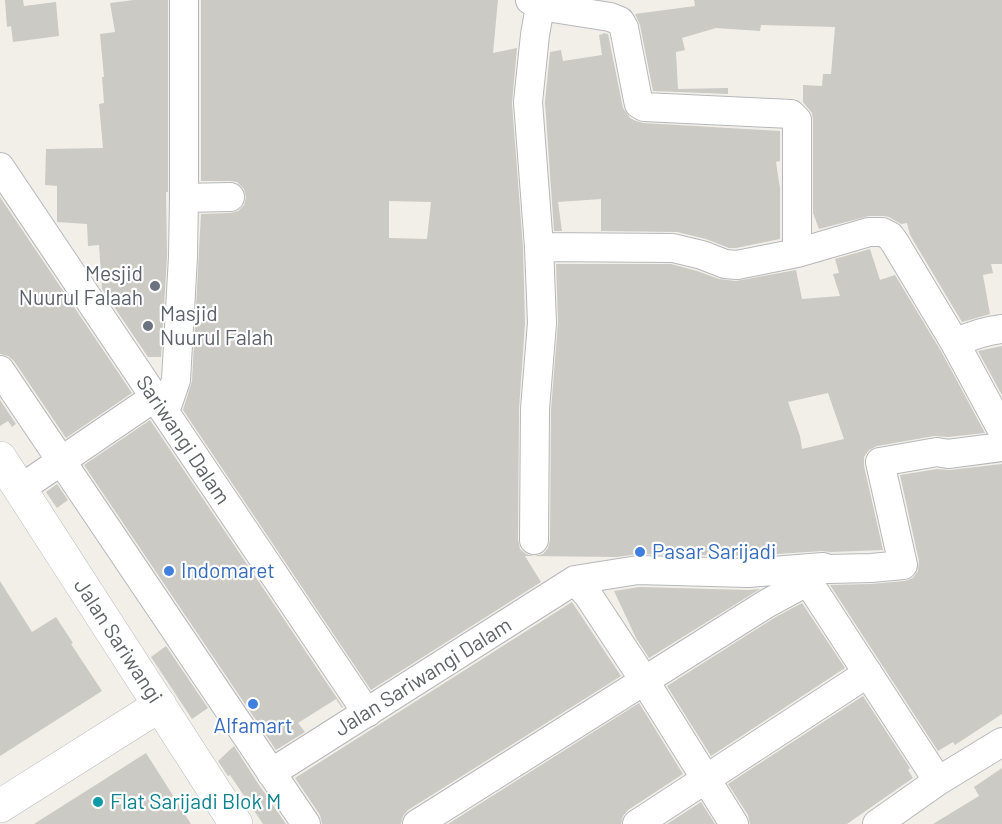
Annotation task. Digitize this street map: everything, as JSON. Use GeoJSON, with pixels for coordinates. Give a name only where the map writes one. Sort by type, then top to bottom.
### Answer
{"type":"FeatureCollection","features":[{"type":"Feature","properties":{"kind":"street"},"geometry":{"type":"LineString","coordinates":[[20,489],[61,460],[160,405],[176,380],[183,257],[184,0]]}},
{"type":"Feature","properties":{"kind":"street"},"geometry":{"type":"LineString","coordinates":[[534,540],[535,409],[542,323],[539,247],[528,102],[535,35],[535,3],[610,17],[620,21],[624,28],[639,104],[644,107],[791,114],[795,117],[797,120],[797,253]]}},
{"type":"Feature","properties":{"kind":"street","name":"Sariwangi Dalam"},"geometry":{"type":"LineString","coordinates":[[0,167],[367,712]]}},
{"type":"Feature","properties":{"kind":"street"},"geometry":{"type":"LineString","coordinates":[[184,198],[230,197]]}},
{"type":"Feature","properties":{"kind":"street"},"geometry":{"type":"LineString","coordinates":[[539,247],[673,248],[702,255],[725,264],[737,265],[797,253],[869,232],[882,232],[890,236],[895,243],[955,343],[1002,430]]}},
{"type":"Feature","properties":{"kind":"street"},"geometry":{"type":"LineString","coordinates":[[955,343],[972,335],[1002,329]]}},
{"type":"Feature","properties":{"kind":"street"},"geometry":{"type":"LineString","coordinates":[[0,370],[306,824]]}},
{"type":"Feature","properties":{"kind":"street"},"geometry":{"type":"LineString","coordinates":[[575,580],[638,570],[748,573],[823,567],[828,569],[903,565],[879,462],[937,452],[948,454],[1002,447]]}},
{"type":"Feature","properties":{"kind":"street","name":"Jalan Sariwangi"},"geometry":{"type":"LineString","coordinates":[[0,458],[236,824]]}},
{"type":"Feature","properties":{"kind":"street"},"geometry":{"type":"LineString","coordinates":[[575,580],[588,595],[644,680],[734,824]]}},
{"type":"Feature","properties":{"kind":"street","name":"Jalan Sariwangi Dalam"},"geometry":{"type":"LineString","coordinates":[[271,773],[575,580]]}},
{"type":"Feature","properties":{"kind":"street"},"geometry":{"type":"LineString","coordinates":[[417,824],[766,604],[809,583],[939,780]]}},
{"type":"Feature","properties":{"kind":"street"},"geometry":{"type":"LineString","coordinates":[[637,824],[868,673]]}},
{"type":"Feature","properties":{"kind":"street"},"geometry":{"type":"LineString","coordinates":[[0,806],[160,705]]}},
{"type":"Feature","properties":{"kind":"street"},"geometry":{"type":"LineString","coordinates":[[877,824],[939,780],[1002,742]]}},
{"type":"Feature","properties":{"kind":"building"},"geometry":{"type":"Polygon","coordinates":[[[5,0],[23,0],[24,6],[56,2],[59,36],[13,42],[11,26],[7,27],[5,0]]]}},
{"type":"Feature","properties":{"kind":"building"},"geometry":{"type":"Polygon","coordinates":[[[168,0],[167,256],[161,357],[148,357],[102,289],[99,245],[88,246],[87,224],[57,222],[57,186],[45,185],[46,149],[103,148],[99,104],[104,103],[102,77],[104,77],[100,34],[115,32],[110,3],[168,0]]]}},
{"type":"Feature","properties":{"kind":"building"},"geometry":{"type":"Polygon","coordinates":[[[201,0],[498,0],[493,53],[517,48],[512,103],[523,248],[525,323],[519,409],[518,540],[520,549],[534,556],[543,554],[550,540],[551,410],[558,322],[556,264],[671,264],[719,279],[736,281],[796,270],[802,299],[840,296],[833,274],[839,273],[835,259],[870,249],[880,280],[895,275],[941,351],[985,433],[948,437],[934,436],[877,446],[869,450],[864,457],[864,466],[883,550],[748,556],[638,554],[617,557],[525,556],[541,582],[371,690],[183,410],[192,381],[201,214],[238,211],[244,205],[246,197],[244,189],[237,182],[201,181],[201,0]],[[389,201],[389,238],[427,239],[431,202],[389,201]],[[828,393],[788,402],[802,449],[844,439],[828,393]]]}},
{"type":"Feature","properties":{"kind":"building"},"geometry":{"type":"Polygon","coordinates":[[[694,0],[1002,0],[1002,264],[991,264],[993,273],[983,275],[990,314],[962,322],[910,235],[907,223],[901,224],[889,217],[869,216],[819,229],[813,213],[813,120],[812,113],[803,102],[803,85],[822,86],[823,74],[831,74],[835,27],[761,25],[760,31],[716,28],[682,38],[685,50],[676,52],[678,89],[728,88],[728,94],[653,91],[640,25],[635,14],[695,6],[694,0]]]}},
{"type":"Feature","properties":{"kind":"building"},"geometry":{"type":"Polygon","coordinates":[[[608,34],[623,108],[630,118],[643,123],[780,131],[780,161],[776,162],[780,188],[780,239],[729,248],[706,239],[677,232],[601,231],[601,199],[558,202],[562,231],[554,231],[545,102],[550,52],[561,50],[563,61],[602,55],[599,35],[608,34]]]}},
{"type":"Feature","properties":{"kind":"building"},"geometry":{"type":"Polygon","coordinates":[[[0,197],[132,393],[66,438],[14,361],[0,354],[0,197]]]}},
{"type":"Feature","properties":{"kind":"building"},"geometry":{"type":"Polygon","coordinates":[[[1002,346],[1002,395],[978,351],[1002,346]]]}},
{"type":"Feature","properties":{"kind":"building"},"geometry":{"type":"Polygon","coordinates":[[[0,400],[16,424],[12,427],[8,421],[0,426],[0,400]]]}},
{"type":"Feature","properties":{"kind":"building"},"geometry":{"type":"Polygon","coordinates":[[[150,420],[343,707],[336,699],[298,723],[305,732],[276,750],[84,465],[150,420]]]}},
{"type":"Feature","properties":{"kind":"building"},"geometry":{"type":"Polygon","coordinates":[[[1002,464],[1002,714],[955,745],[953,742],[938,751],[830,585],[905,581],[913,578],[918,571],[919,561],[900,475],[937,469],[950,470],[1002,464]]]}},
{"type":"Feature","properties":{"kind":"building"},"geometry":{"type":"Polygon","coordinates":[[[57,484],[68,500],[57,508],[46,492],[57,484]]]}},
{"type":"Feature","properties":{"kind":"building"},"geometry":{"type":"Polygon","coordinates":[[[0,581],[32,632],[56,617],[102,691],[0,756],[0,581]]]}},
{"type":"Feature","properties":{"kind":"building"},"geometry":{"type":"Polygon","coordinates":[[[639,587],[760,589],[649,658],[636,638],[614,591],[639,587]]]}},
{"type":"Feature","properties":{"kind":"building"},"geometry":{"type":"Polygon","coordinates":[[[572,602],[621,676],[408,810],[401,824],[322,824],[320,815],[295,778],[572,602]]]}},
{"type":"Feature","properties":{"kind":"building"},"geometry":{"type":"Polygon","coordinates":[[[802,603],[845,668],[711,756],[667,686],[774,618],[802,603]]]}},
{"type":"Feature","properties":{"kind":"building"},"geometry":{"type":"Polygon","coordinates":[[[166,646],[208,708],[192,719],[151,657],[166,646]]]}},
{"type":"Feature","properties":{"kind":"building"},"geometry":{"type":"Polygon","coordinates":[[[863,696],[910,768],[908,770],[913,778],[847,824],[750,824],[748,815],[728,784],[863,696]]]}},
{"type":"Feature","properties":{"kind":"building"},"geometry":{"type":"Polygon","coordinates":[[[639,703],[683,774],[628,810],[621,824],[448,824],[639,703]]]}},
{"type":"Feature","properties":{"kind":"building"},"geometry":{"type":"Polygon","coordinates":[[[234,746],[286,824],[263,824],[218,761],[234,746]]]}},
{"type":"Feature","properties":{"kind":"building"},"geometry":{"type":"Polygon","coordinates":[[[146,753],[191,824],[34,824],[146,753]]]}},
{"type":"Feature","properties":{"kind":"building"},"geometry":{"type":"Polygon","coordinates":[[[1002,768],[1002,824],[933,824],[979,796],[974,787],[1002,768]]]}},
{"type":"Feature","properties":{"kind":"building"},"geometry":{"type":"Polygon","coordinates":[[[701,802],[715,824],[667,824],[701,802]]]}},
{"type":"Feature","properties":{"kind":"place","name":"Mesjid Nuurul Falaah"},"geometry":{"type":"Point","coordinates":[155,286]}},
{"type":"Feature","properties":{"kind":"place","name":"Masjid Nuurul Falah"},"geometry":{"type":"Point","coordinates":[148,326]}},
{"type":"Feature","properties":{"kind":"place","name":"Pasar Sarijadi"},"geometry":{"type":"Point","coordinates":[640,552]}},
{"type":"Feature","properties":{"kind":"place","name":"Indomaret"},"geometry":{"type":"Point","coordinates":[169,571]}},
{"type":"Feature","properties":{"kind":"place","name":"Alfamart"},"geometry":{"type":"Point","coordinates":[253,704]}},
{"type":"Feature","properties":{"kind":"place","name":"Flat Sarijadi Blok M"},"geometry":{"type":"Point","coordinates":[98,802]}}]}
